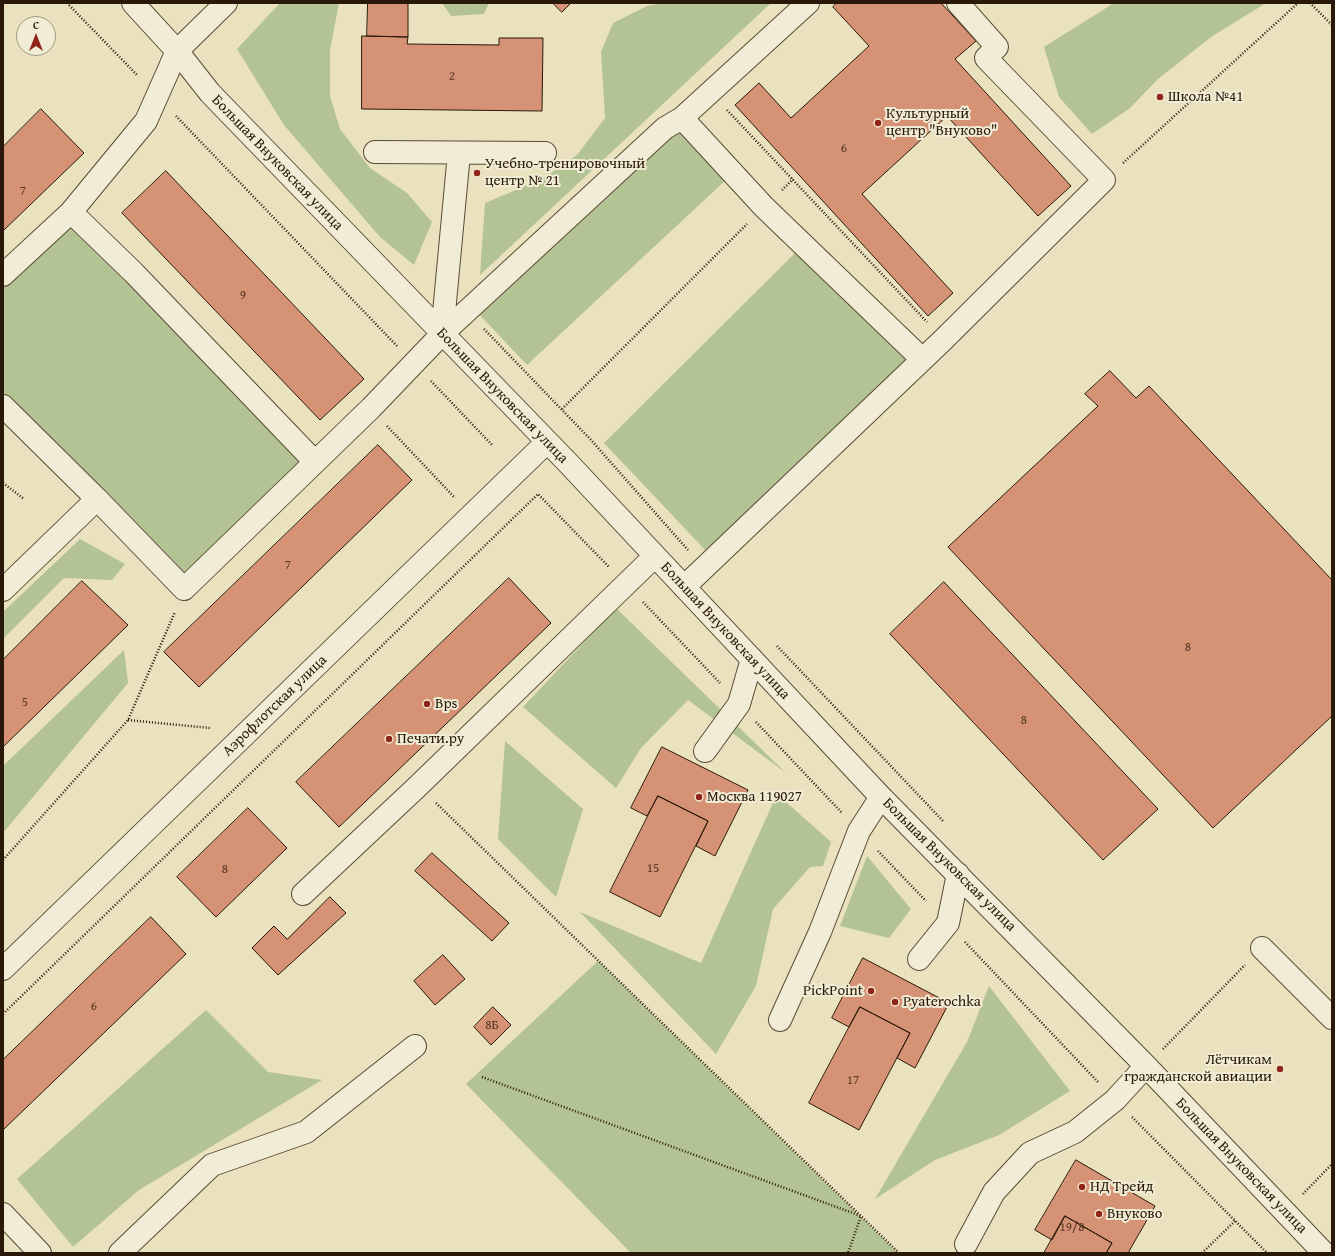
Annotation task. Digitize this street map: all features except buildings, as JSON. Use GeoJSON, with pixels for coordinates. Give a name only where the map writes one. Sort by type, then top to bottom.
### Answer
{"type":"FeatureCollection","features":[{"type":"Feature","properties":{"kind":"street","name":"Большая Внуковская улица"},"geometry":{"type":"LineString","coordinates":[[133,3],[177,51],[210,93],[547,442],[881,797],[1146,1066],[1324,1253]]}},
{"type":"Feature","properties":{"kind":"street"},"geometry":{"type":"LineString","coordinates":[[3,275],[71,212],[146,121],[177,51],[226,3]]}},
{"type":"Feature","properties":{"kind":"street"},"geometry":{"type":"LineString","coordinates":[[3,406],[98,499],[184,590],[370,408],[442,334],[665,128],[682,118],[808,3]]}},
{"type":"Feature","properties":{"kind":"street"},"geometry":{"type":"LineString","coordinates":[[684,587],[943,340],[1104,180],[986,58],[997,47],[958,3]]}},
{"type":"Feature","properties":{"kind":"street"},"geometry":{"type":"LineString","coordinates":[[682,118],[764,207],[922,359]]}},
{"type":"Feature","properties":{"kind":"street"},"geometry":{"type":"LineString","coordinates":[[375,152],[545,153]]}},
{"type":"Feature","properties":{"kind":"street"},"geometry":{"type":"LineString","coordinates":[[442,334],[459,153]]}},
{"type":"Feature","properties":{"kind":"street"},"geometry":{"type":"LineString","coordinates":[[71,212],[134,273],[315,462]]}},
{"type":"Feature","properties":{"kind":"street","name":"Аэрофлотская улица"},"geometry":{"type":"LineString","coordinates":[[3,969],[547,442]]}},
{"type":"Feature","properties":{"kind":"street"},"geometry":{"type":"LineString","coordinates":[[3,590],[98,499]]}},
{"type":"Feature","properties":{"kind":"street"},"geometry":{"type":"LineString","coordinates":[[303,894],[418,786],[655,556]]}},
{"type":"Feature","properties":{"kind":"street"},"geometry":{"type":"LineString","coordinates":[[705,751],[739,704],[752,659]]}},
{"type":"Feature","properties":{"kind":"street"},"geometry":{"type":"LineString","coordinates":[[780,1020],[820,932],[859,831],[881,797]]}},
{"type":"Feature","properties":{"kind":"street"},"geometry":{"type":"LineString","coordinates":[[919,959],[948,923],[958,874]]}},
{"type":"Feature","properties":{"kind":"street"},"geometry":{"type":"LineString","coordinates":[[1262,948],[1332,1018]]}},
{"type":"Feature","properties":{"kind":"street"},"geometry":{"type":"LineString","coordinates":[[120,1253],[212,1165],[306,1132],[415,1046]]}},
{"type":"Feature","properties":{"kind":"street"},"geometry":{"type":"LineString","coordinates":[[966,1244],[994,1192],[1030,1153],[1075,1132],[1115,1100],[1146,1066]]}},
{"type":"Feature","properties":{"kind":"street"},"geometry":{"type":"LineString","coordinates":[[3,1214],[40,1253]]}},
{"type":"Feature","properties":{"kind":"path"},"geometry":{"type":"LineString","coordinates":[[67,3],[493,446]]}},
{"type":"Feature","properties":{"kind":"path"},"geometry":{"type":"LineString","coordinates":[[1104,180],[1298,3]]}},
{"type":"Feature","properties":{"kind":"path"},"geometry":{"type":"LineString","coordinates":[[1310,3],[1332,25]]}},
{"type":"Feature","properties":{"kind":"path"},"geometry":{"type":"LineString","coordinates":[[711,92],[943,340]]}},
{"type":"Feature","properties":{"kind":"path"},"geometry":{"type":"LineString","coordinates":[[562,409],[793,179]]}},
{"type":"Feature","properties":{"kind":"path"},"geometry":{"type":"LineString","coordinates":[[370,408],[471,516]]}},
{"type":"Feature","properties":{"kind":"path"},"geometry":{"type":"LineString","coordinates":[[3,483],[24,499]]}},
{"type":"Feature","properties":{"kind":"path"},"geometry":{"type":"LineString","coordinates":[[3,1014],[538,494],[626,584],[1115,1100],[1267,1253]]}},
{"type":"Feature","properties":{"kind":"path"},"geometry":{"type":"LineString","coordinates":[[3,860],[128,720],[184,590]]}},
{"type":"Feature","properties":{"kind":"path"},"geometry":{"type":"LineString","coordinates":[[128,720],[210,728]]}},
{"type":"Feature","properties":{"kind":"path"},"geometry":{"type":"LineString","coordinates":[[418,786],[898,1253]]}},
{"type":"Feature","properties":{"kind":"path"},"geometry":{"type":"LineString","coordinates":[[1146,1066],[1262,948]]}},
{"type":"Feature","properties":{"kind":"path"},"geometry":{"type":"LineString","coordinates":[[482,1077],[861,1216]]}},
{"type":"Feature","properties":{"kind":"path"},"geometry":{"type":"LineString","coordinates":[[1285,1212],[1332,1164]]}},
{"type":"Feature","properties":{"kind":"path"},"geometry":{"type":"LineString","coordinates":[[848,1253],[861,1216]]}},
{"type":"Feature","properties":{"kind":"path"},"geometry":{"type":"LineString","coordinates":[[1202,1253],[1235,1221]]}},
{"type":"Feature","properties":{"kind":"green space"},"geometry":{"type":"Polygon","coordinates":[[[280,3],[339,3],[330,50],[330,96],[340,129],[370,168],[407,193],[432,222],[414,265],[380,237],[284,125],[237,49],[280,3]]]}},
{"type":"Feature","properties":{"kind":"green space"},"geometry":{"type":"Polygon","coordinates":[[[442,3],[489,3],[484,14],[451,16],[442,3]]]}},
{"type":"Feature","properties":{"kind":"green space"},"geometry":{"type":"Polygon","coordinates":[[[663,3],[771,3],[480,275],[485,203],[542,179],[577,155],[605,118],[601,52],[613,23],[647,6],[663,3]]]}},
{"type":"Feature","properties":{"kind":"green space"},"geometry":{"type":"Polygon","coordinates":[[[1114,3],[1266,3],[1211,37],[1158,79],[1130,108],[1092,134],[1059,97],[1044,47],[1114,3]]]}},
{"type":"Feature","properties":{"kind":"green space"},"geometry":{"type":"Polygon","coordinates":[[[678,128],[727,179],[527,365],[478,313],[678,128]]]}},
{"type":"Feature","properties":{"kind":"green space"},"geometry":{"type":"Polygon","coordinates":[[[71,212],[315,462],[184,589],[3,406],[3,275],[71,212]]]}},
{"type":"Feature","properties":{"kind":"green space"},"geometry":{"type":"Polygon","coordinates":[[[795,253],[909,357],[708,553],[604,443],[795,253]]]}},
{"type":"Feature","properties":{"kind":"green space"},"geometry":{"type":"Polygon","coordinates":[[[80,539],[125,564],[112,580],[64,578],[3,639],[3,612],[80,539]]]}},
{"type":"Feature","properties":{"kind":"green space"},"geometry":{"type":"Polygon","coordinates":[[[616,608],[786,773],[688,700],[641,748],[616,788],[523,707],[616,608]]]}},
{"type":"Feature","properties":{"kind":"green space"},"geometry":{"type":"Polygon","coordinates":[[[124,650],[128,683],[3,833],[3,766],[124,650]]]}},
{"type":"Feature","properties":{"kind":"green space"},"geometry":{"type":"Polygon","coordinates":[[[505,741],[583,809],[556,897],[498,839],[505,741]]]}},
{"type":"Feature","properties":{"kind":"green space"},"geometry":{"type":"Polygon","coordinates":[[[777,794],[831,842],[823,866],[810,867],[773,909],[756,986],[716,1054],[580,912],[701,963],[777,794]]]}},
{"type":"Feature","properties":{"kind":"green space"},"geometry":{"type":"Polygon","coordinates":[[[867,856],[911,909],[889,938],[840,926],[867,856]]]}},
{"type":"Feature","properties":{"kind":"green space"},"geometry":{"type":"Polygon","coordinates":[[[598,961],[898,1253],[631,1253],[466,1084],[598,961]]]}},
{"type":"Feature","properties":{"kind":"green space"},"geometry":{"type":"Polygon","coordinates":[[[989,986],[1070,1091],[999,1135],[935,1160],[875,1199],[967,1042],[989,986]]]}},
{"type":"Feature","properties":{"kind":"green space"},"geometry":{"type":"Polygon","coordinates":[[[206,1010],[268,1072],[322,1080],[139,1190],[73,1247],[17,1179],[206,1010]]]}},
{"type":"Feature","properties":{"kind":"place","name":"Школа №41"},"geometry":{"type":"Point","coordinates":[1160,97]}},
{"type":"Feature","properties":{"kind":"place","name":"Культурный центр \"Внуково\""},"geometry":{"type":"Point","coordinates":[878,123]}},
{"type":"Feature","properties":{"kind":"place","name":"Учебно-тренировочный центр № 21"},"geometry":{"type":"Point","coordinates":[477,173]}},
{"type":"Feature","properties":{"kind":"place","name":"Bps"},"geometry":{"type":"Point","coordinates":[427,704]}},
{"type":"Feature","properties":{"kind":"place","name":"Печати.ру"},"geometry":{"type":"Point","coordinates":[389,739]}},
{"type":"Feature","properties":{"kind":"place","name":"Москва 119027"},"geometry":{"type":"Point","coordinates":[699,797]}},
{"type":"Feature","properties":{"kind":"place","name":"PickPoint"},"geometry":{"type":"Point","coordinates":[871,991]}},
{"type":"Feature","properties":{"kind":"place","name":"Pyaterochka"},"geometry":{"type":"Point","coordinates":[895,1002]}},
{"type":"Feature","properties":{"kind":"place","name":"Лётчикам гражданской авиации"},"geometry":{"type":"Point","coordinates":[1280,1069]}},
{"type":"Feature","properties":{"kind":"place","name":"НД Трейд"},"geometry":{"type":"Point","coordinates":[1082,1187]}},
{"type":"Feature","properties":{"kind":"place","name":"Внуково"},"geometry":{"type":"Point","coordinates":[1099,1214]}}]}
